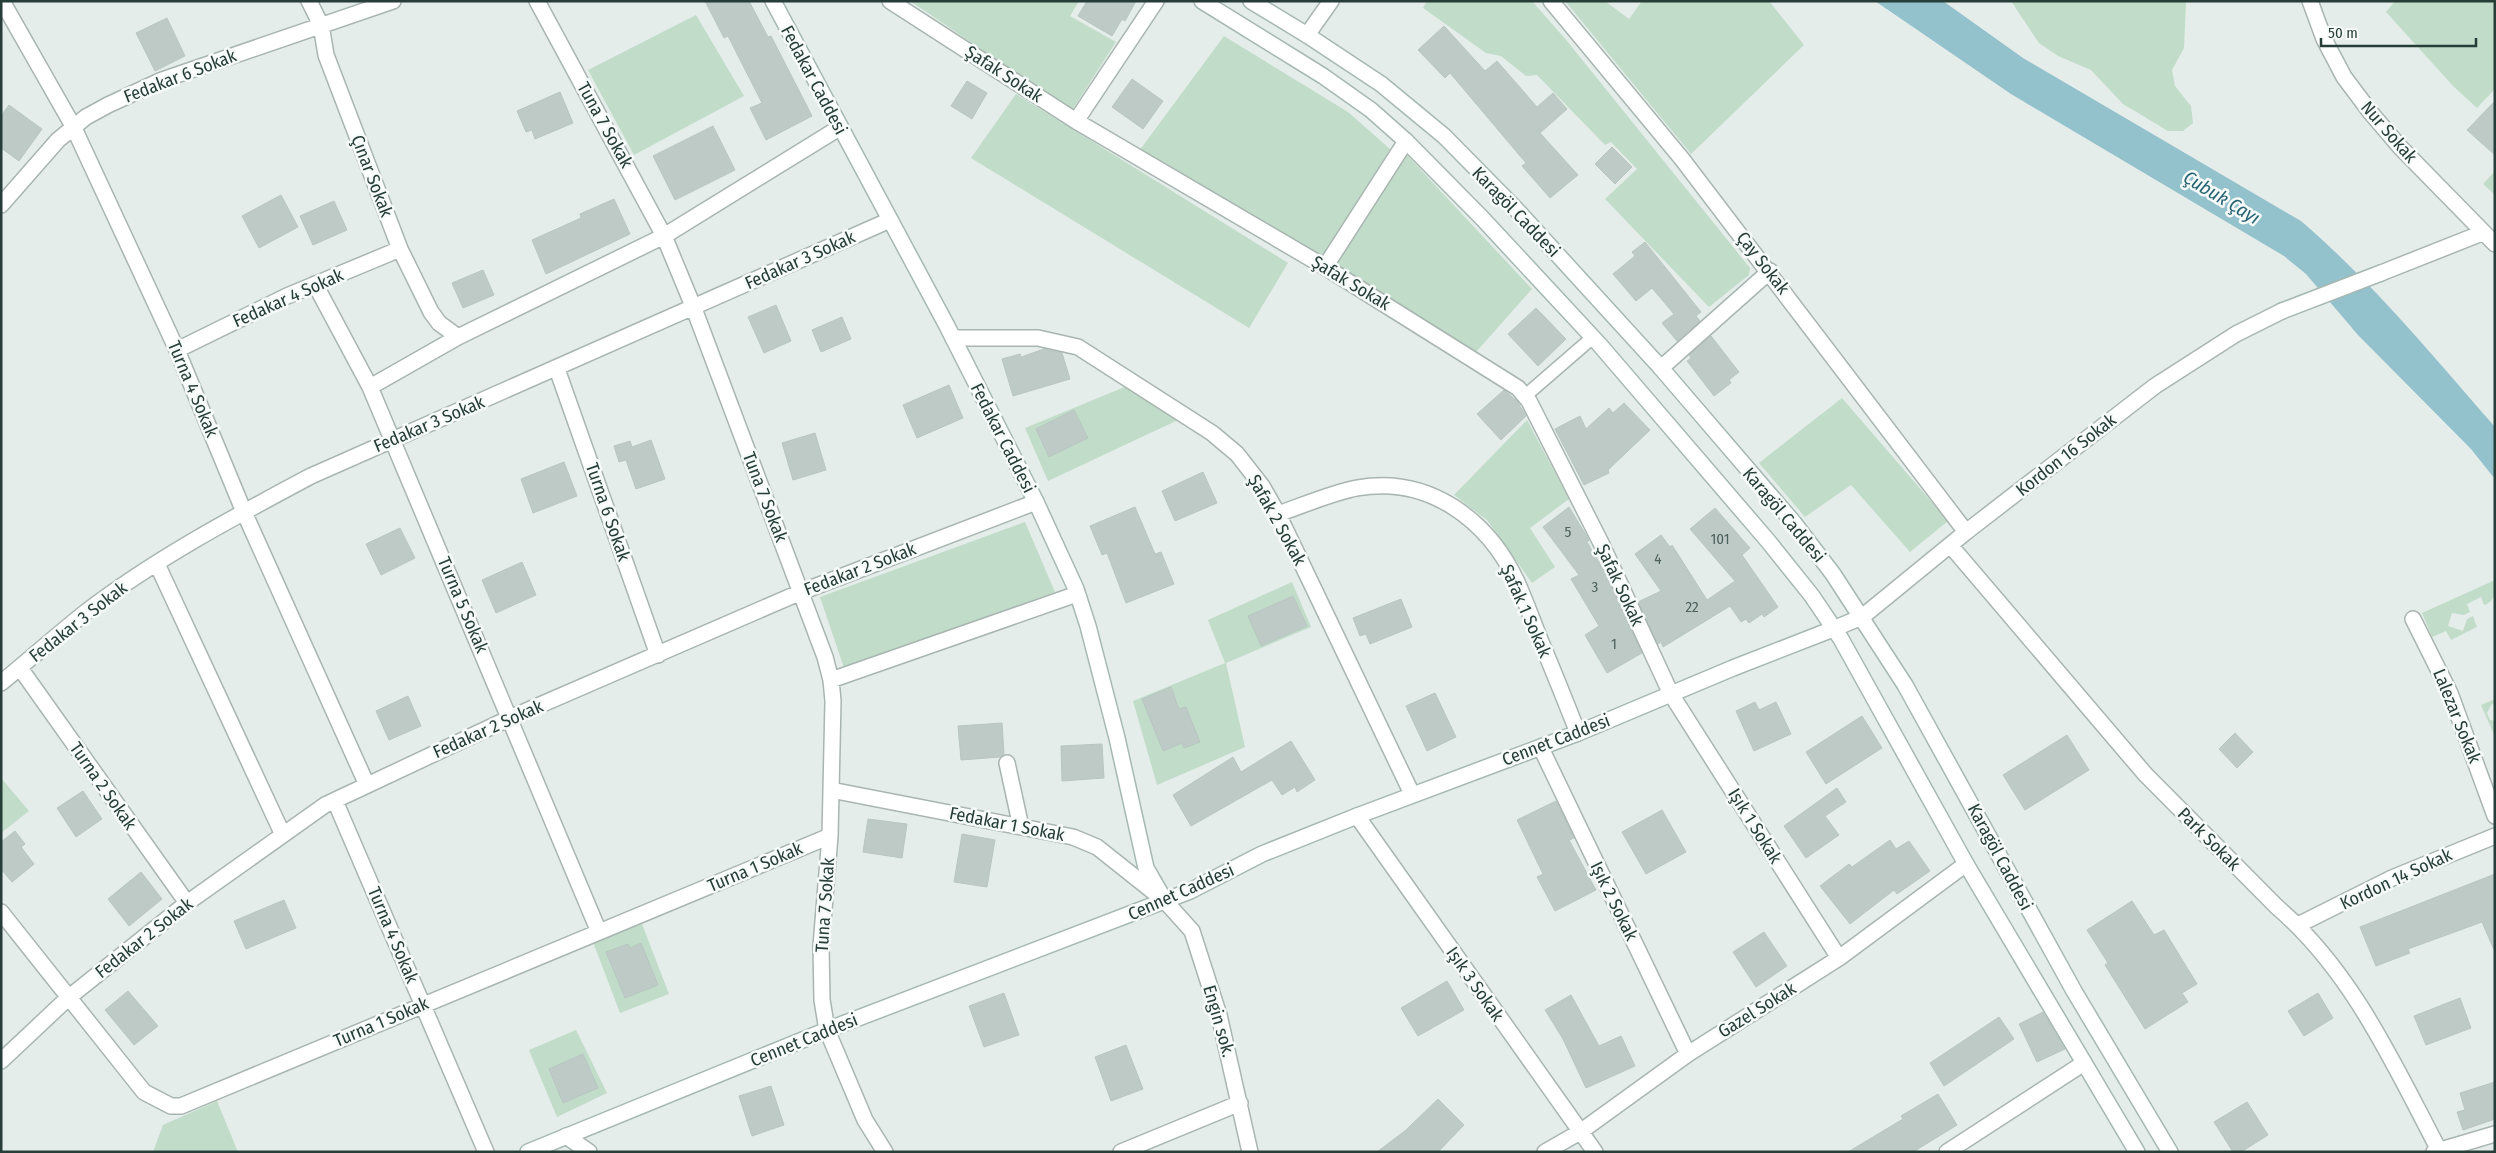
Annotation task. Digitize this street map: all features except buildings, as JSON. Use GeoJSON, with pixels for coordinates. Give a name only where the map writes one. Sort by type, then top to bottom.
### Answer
{"type":"FeatureCollection","features":[{"type":"Feature","properties":{"kind":"street","name":"Turna 4 Sokak"},"geometry":{"type":"LineString","coordinates":[[2,1],[73,126],[177,350],[244,512],[367,785]]}},
{"type":"Feature","properties":{"kind":"street","name":"Çınar Sokak"},"geometry":{"type":"LineString","coordinates":[[309,1],[321,25],[326,55],[400,250],[431,312],[439,323],[458,337]]}},
{"type":"Feature","properties":{"kind":"street","name":"Fedakar 6 Sokak"},"geometry":{"type":"LineString","coordinates":[[1,205],[36,164],[73,126],[108,105],[162,80],[392,1]]}},
{"type":"Feature","properties":{"kind":"street","name":"Tuna 7 Sokak"},"geometry":{"type":"LineString","coordinates":[[537,1],[664,236],[693,306],[801,592],[831,680],[833,700],[830,836],[821,969],[826,1030],[865,1120],[885,1152]]}},
{"type":"Feature","properties":{"kind":"street","name":"Fedakar Caddesi"},"geometry":{"type":"LineString","coordinates":[[773,1],[953,338],[1036,502],[1077,594],[1088,626],[1117,738],[1146,868],[1165,901]]}},
{"type":"Feature","properties":{"kind":"street","name":"Şafak Sokak"},"geometry":{"type":"LineString","coordinates":[[890,1],[1076,121],[1325,267],[1505,378],[1525,396],[1600,544],[1671,694]]}},
{"type":"Feature","properties":{"kind":"street"},"geometry":{"type":"LineString","coordinates":[[1076,121],[1156,1]]}},
{"type":"Feature","properties":{"kind":"street"},"geometry":{"type":"LineString","coordinates":[[1202,1],[1323,76],[1371,110],[1406,141],[1482,218],[1592,338],[1768,541],[1812,596],[1833,629],[1966,864],[2137,1152]]}},
{"type":"Feature","properties":{"kind":"street","name":"Karagöl Caddesi"},"geometry":{"type":"LineString","coordinates":[[1251,1],[1307,35],[1380,84],[1444,136],[1514,207],[1661,368],[1794,523],[1862,617],[1936,738],[2074,991],[2170,1152]]}},
{"type":"Feature","properties":{"kind":"street"},"geometry":{"type":"LineString","coordinates":[[1307,35],[1330,1]]}},
{"type":"Feature","properties":{"kind":"street","name":"Çay Sokak"},"geometry":{"type":"LineString","coordinates":[[1550,1],[1682,159],[1770,271],[1966,532]]}},
{"type":"Feature","properties":{"kind":"street","name":"Nur Sokak"},"geometry":{"type":"LineString","coordinates":[[2310,1],[2324,39],[2344,77],[2400,147],[2482,233],[2495,244]]}},
{"type":"Feature","properties":{"kind":"street"},"geometry":{"type":"LineString","coordinates":[[370,386],[458,337],[664,236],[840,128]]}},
{"type":"Feature","properties":{"kind":"street"},"geometry":{"type":"LineString","coordinates":[[1325,267],[1406,141]]}},
{"type":"Feature","properties":{"kind":"street","name":"Fedakar 3 Sokak"},"geometry":{"type":"LineString","coordinates":[[1,683],[86,612],[157,564],[244,512],[311,476],[392,439],[557,369],[693,306],[890,220]]}},
{"type":"Feature","properties":{"kind":"street","name":"Kordon 16 Sokak"},"geometry":{"type":"LineString","coordinates":[[1833,629],[1862,617],[1966,532],[2155,386],[2236,334],[2282,311],[2482,233]]}},
{"type":"Feature","properties":{"kind":"street","name":"Fedakar 4 Sokak"},"geometry":{"type":"LineString","coordinates":[[177,350],[315,284],[400,250]]}},
{"type":"Feature","properties":{"kind":"street"},"geometry":{"type":"LineString","coordinates":[[1661,368],[1770,271]]}},
{"type":"Feature","properties":{"kind":"street","name":"Turna 5 Sokak"},"geometry":{"type":"LineString","coordinates":[[315,284],[370,386],[599,932]]}},
{"type":"Feature","properties":{"kind":"street","name":"Şafak 2 Sokak"},"geometry":{"type":"LineString","coordinates":[[953,338],[1038,338],[1078,347],[1212,433],[1231,449],[1252,471],[1278,514],[1412,794]]}},
{"type":"Feature","properties":{"kind":"street","name":"Turna 6 Sokak"},"geometry":{"type":"LineString","coordinates":[[557,369],[658,656]]}},
{"type":"Feature","properties":{"kind":"street","name":"Şafak 1 Sokak"},"geometry":{"type":"LineString","coordinates":[[1278,514],[1357,488],[1382,486],[1412,489],[1435,496],[1463,511],[1502,557],[1517,581],[1578,733]]}},
{"type":"Feature","properties":{"kind":"street","name":"Fedakar 2 Sokak"},"geometry":{"type":"LineString","coordinates":[[1,1061],[68,998],[187,903],[283,835],[335,801],[510,718],[658,656],[801,592],[1036,502]]}},
{"type":"Feature","properties":{"kind":"street","name":"Park Sokak"},"geometry":{"type":"LineString","coordinates":[[1950,545],[2145,774],[2277,907],[2298,925],[2360,1003],[2437,1151]]}},
{"type":"Feature","properties":{"kind":"street"},"geometry":{"type":"LineString","coordinates":[[157,564],[283,835]]}},
{"type":"Feature","properties":{"kind":"street"},"geometry":{"type":"LineString","coordinates":[[831,680],[1077,594]]}},
{"type":"Feature","properties":{"kind":"street","name":"Lalezar Sokak"},"geometry":{"type":"LineString","coordinates":[[2413,619],[2450,693],[2495,816]]}},
{"type":"Feature","properties":{"kind":"street","name":"Cennet Caddesi"},"geometry":{"type":"LineString","coordinates":[[528,1152],[826,1030],[1190,891],[1262,854],[1412,794],[1541,748],[1833,629]]}},
{"type":"Feature","properties":{"kind":"street","name":"Turna 2 Sokak"},"geometry":{"type":"LineString","coordinates":[[20,668],[187,903]]}},
{"type":"Feature","properties":{"kind":"street","name":"Işık 1 Sokak"},"geometry":{"type":"LineString","coordinates":[[1671,694],[1839,958]]}},
{"type":"Feature","properties":{"kind":"street","name":"Işık 2 Sokak"},"geometry":{"type":"LineString","coordinates":[[1541,748],[1688,1054]]}},
{"type":"Feature","properties":{"kind":"street"},"geometry":{"type":"LineString","coordinates":[[1007,763],[1021,827]]}},
{"type":"Feature","properties":{"kind":"street","name":"Fedakar 1 Sokak"},"geometry":{"type":"LineString","coordinates":[[831,790],[1073,837],[1097,847],[1165,901]]}},
{"type":"Feature","properties":{"kind":"street","name":"Turna 4 Sokak"},"geometry":{"type":"LineString","coordinates":[[335,801],[486,1152]]}},
{"type":"Feature","properties":{"kind":"street","name":"Işık 3 Sokak"},"geometry":{"type":"LineString","coordinates":[[1356,816],[1595,1152]]}},
{"type":"Feature","properties":{"kind":"street","name":"Turna 1 Sokak"},"geometry":{"type":"LineString","coordinates":[[1,912],[144,1092],[171,1106],[181,1106],[830,836]]}},
{"type":"Feature","properties":{"kind":"street","name":"Kordon 14 Sokak"},"geometry":{"type":"LineString","coordinates":[[2298,925],[2392,878],[2495,836]]}},
{"type":"Feature","properties":{"kind":"street","name":"Gazel Sokak"},"geometry":{"type":"LineString","coordinates":[[1545,1152],[1580,1132],[1688,1054],[1839,958],[1966,864]]}},
{"type":"Feature","properties":{"kind":"street","name":"Engin sok."},"geometry":{"type":"LineString","coordinates":[[1165,901],[1192,931],[1219,1015],[1250,1152]]}},
{"type":"Feature","properties":{"kind":"street"},"geometry":{"type":"LineString","coordinates":[[1947,1152],[2084,1063]]}},
{"type":"Feature","properties":{"kind":"street"},"geometry":{"type":"LineString","coordinates":[[1121,1152],[1240,1103]]}},
{"type":"Feature","properties":{"kind":"street"},"geometry":{"type":"LineString","coordinates":[[2437,1151],[2495,1134]]}},
{"type":"Feature","properties":{"kind":"street"},"geometry":{"type":"LineString","coordinates":[[566,1136],[589,1152]]}},
{"type":"Feature","properties":{"kind":"lane"},"geometry":{"type":"LineString","coordinates":[[1525,396],[1592,338]]}},
{"type":"Feature","properties":{"kind":"green space"},"geometry":{"type":"Polygon","coordinates":[[[910,1],[1079,1],[1070,16],[1116,42],[1072,110],[910,1]]]}},
{"type":"Feature","properties":{"kind":"green space"},"geometry":{"type":"Polygon","coordinates":[[[1427,1],[1532,1],[1567,41],[1750,268],[1749,275],[1709,307],[1605,199],[1637,169],[1611,142],[1605,145],[1537,75],[1526,76],[1501,56],[1486,53],[1423,8],[1427,1]]]}},
{"type":"Feature","properties":{"kind":"green space"},"geometry":{"type":"Polygon","coordinates":[[[1565,1],[1605,1],[1629,19],[1642,1],[1769,1],[1804,45],[1691,154],[1565,1]]]}},
{"type":"Feature","properties":{"kind":"green space"},"geometry":{"type":"Polygon","coordinates":[[[2011,1],[2186,1],[2184,48],[2172,70],[2175,86],[2191,106],[2193,123],[2183,131],[2168,131],[2123,104],[2091,70],[2058,56],[2039,43],[2011,1]]]}},
{"type":"Feature","properties":{"kind":"green space"},"geometry":{"type":"Polygon","coordinates":[[[2395,1],[2495,1],[2495,89],[2477,108],[2454,87],[2386,12],[2395,1]]]}},
{"type":"Feature","properties":{"kind":"green space"},"geometry":{"type":"Polygon","coordinates":[[[696,15],[744,96],[634,155],[588,70],[696,15]]]}},
{"type":"Feature","properties":{"kind":"green space"},"geometry":{"type":"Polygon","coordinates":[[[1224,36],[1348,112],[1390,149],[1323,259],[1139,151],[1224,36]]]}},
{"type":"Feature","properties":{"kind":"green space"},"geometry":{"type":"Polygon","coordinates":[[[1016,94],[1288,263],[1249,328],[971,158],[1016,94]]]}},
{"type":"Feature","properties":{"kind":"green space"},"geometry":{"type":"Polygon","coordinates":[[[1406,154],[1532,289],[1476,352],[1337,264],[1406,154]]]}},
{"type":"Feature","properties":{"kind":"green space"},"geometry":{"type":"Polygon","coordinates":[[[2495,171],[2495,195],[2483,184],[2495,171]]]}},
{"type":"Feature","properties":{"kind":"green space"},"geometry":{"type":"Polygon","coordinates":[[[1127,386],[1178,420],[1048,481],[1025,428],[1127,386]]]}},
{"type":"Feature","properties":{"kind":"green space"},"geometry":{"type":"Polygon","coordinates":[[[1842,398],[1948,521],[1910,552],[1851,485],[1805,517],[1759,463],[1842,398]]]}},
{"type":"Feature","properties":{"kind":"green space"},"geometry":{"type":"Polygon","coordinates":[[[1527,420],[1569,499],[1530,528],[1555,567],[1532,583],[1487,520],[1454,495],[1527,420]]]}},
{"type":"Feature","properties":{"kind":"green space"},"geometry":{"type":"Polygon","coordinates":[[[1025,522],[1055,592],[844,668],[820,597],[1025,522]]]}},
{"type":"Feature","properties":{"kind":"green space"},"geometry":{"type":"Polygon","coordinates":[[[2495,580],[2494,595],[2491,601],[2484,605],[2481,597],[2467,604],[2470,612],[2464,615],[2452,613],[2448,626],[2463,631],[2467,619],[2473,616],[2477,627],[2451,640],[2446,631],[2432,637],[2422,613],[2495,580]]]}},
{"type":"Feature","properties":{"kind":"green space"},"geometry":{"type":"Polygon","coordinates":[[[1292,582],[1311,627],[1226,663],[1245,747],[1157,785],[1133,701],[1225,663],[1208,620],[1292,582]]]}},
{"type":"Feature","properties":{"kind":"green space"},"geometry":{"type":"Polygon","coordinates":[[[2495,699],[2495,705],[2492,704],[2487,713],[2490,720],[2495,721],[2495,737],[2481,705],[2495,699]]]}},
{"type":"Feature","properties":{"kind":"green space"},"geometry":{"type":"Polygon","coordinates":[[[1,778],[29,811],[1,833],[1,778]]]}},
{"type":"Feature","properties":{"kind":"green space"},"geometry":{"type":"Polygon","coordinates":[[[642,924],[669,994],[620,1013],[593,942],[642,924]]]}},
{"type":"Feature","properties":{"kind":"green space"},"geometry":{"type":"Polygon","coordinates":[[[576,1030],[607,1093],[557,1117],[529,1050],[576,1030]]]}},
{"type":"Feature","properties":{"kind":"green space"},"geometry":{"type":"Polygon","coordinates":[[[217,1101],[238,1152],[153,1152],[163,1125],[217,1101]]]}},
{"type":"Feature","properties":{"kind":"water","name":"Çubuk Çayı"},"geometry":{"type":"Polygon","coordinates":[[[1875,1],[1943,1],[2023,58],[2301,221],[2378,295],[2495,427],[2495,479],[2471,449],[2358,335],[2306,274],[2284,256],[2011,94],[1875,1]]]}}]}
